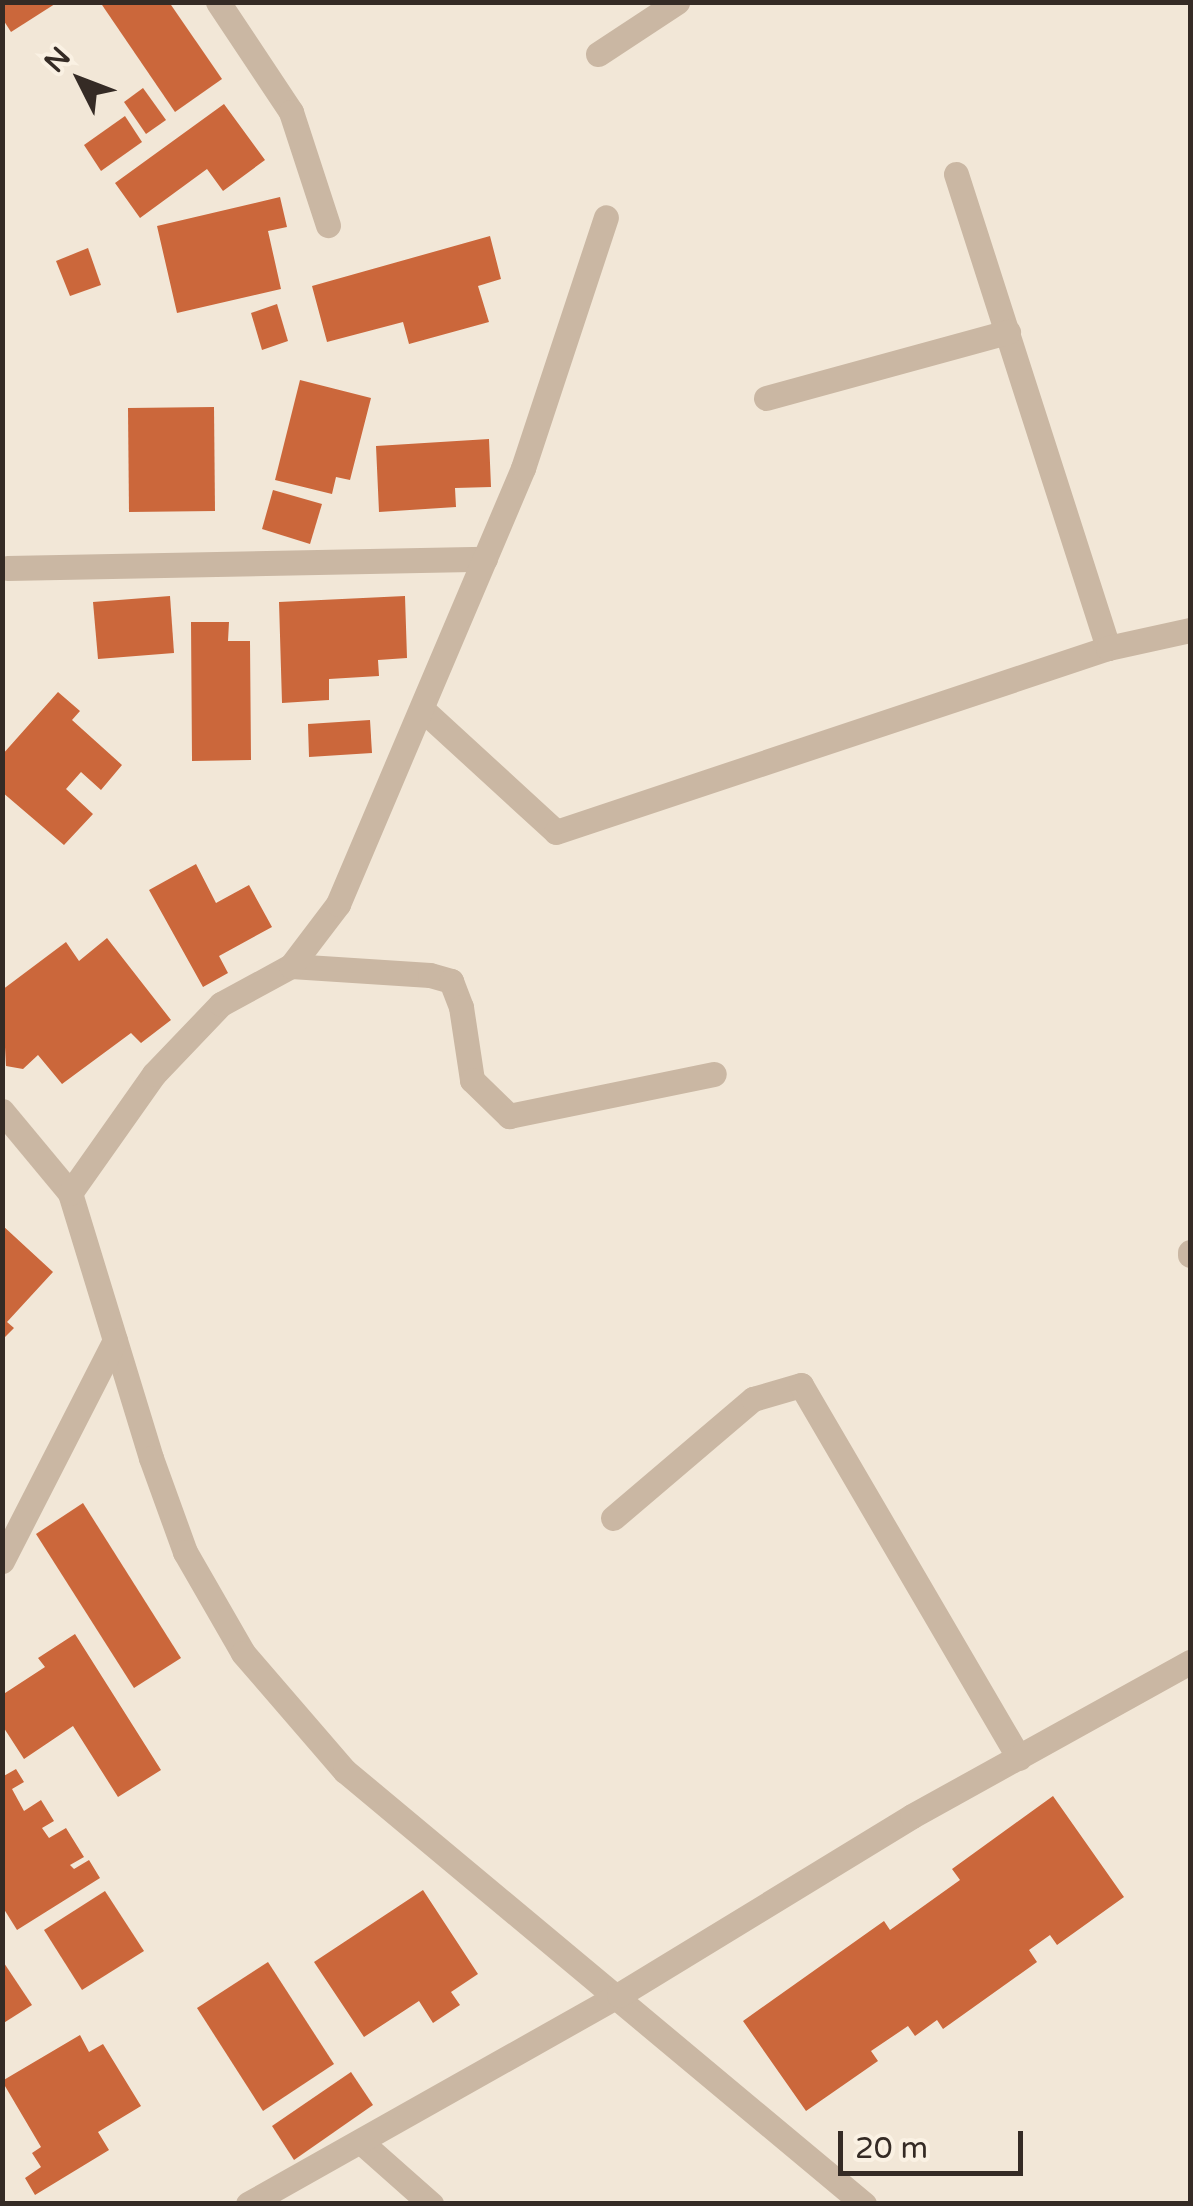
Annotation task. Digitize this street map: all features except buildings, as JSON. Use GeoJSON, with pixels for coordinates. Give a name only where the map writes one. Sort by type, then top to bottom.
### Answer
{"type":"FeatureCollection","features":[{"type":"Feature","properties":{"kind":"street"},"geometry":{"type":"LineString","coordinates":[[218,2],[291,112],[328,225]]}},
{"type":"Feature","properties":{"kind":"street"},"geometry":{"type":"LineString","coordinates":[[598,54],[677,2]]}},
{"type":"Feature","properties":{"kind":"street"},"geometry":{"type":"LineString","coordinates":[[956,174],[1108,648]]}},
{"type":"Feature","properties":{"kind":"street"},"geometry":{"type":"LineString","coordinates":[[70,1193],[154,1074],[221,1004],[291,966],[338,904],[523,468],[606,217]]}},
{"type":"Feature","properties":{"kind":"street"},"geometry":{"type":"LineString","coordinates":[[766,398],[1008,332]]}},
{"type":"Feature","properties":{"kind":"street"},"geometry":{"type":"LineString","coordinates":[[7,568],[486,559]]}},
{"type":"Feature","properties":{"kind":"street"},"geometry":{"type":"LineString","coordinates":[[423,710],[556,832],[1108,648],[1190,630]]}},
{"type":"Feature","properties":{"kind":"street"},"geometry":{"type":"LineString","coordinates":[[291,966],[430,975],[450,981],[461,1008],[472,1080],[509,1116],[714,1074]]}},
{"type":"Feature","properties":{"kind":"street"},"geometry":{"type":"LineString","coordinates":[[2,1110],[70,1193],[185,1552],[243,1653],[345,1771],[619,1995],[864,2204]]}},
{"type":"Feature","properties":{"kind":"street"},"geometry":{"type":"LineString","coordinates":[[2,1561],[115,1340]]}},
{"type":"Feature","properties":{"kind":"street"},"geometry":{"type":"LineString","coordinates":[[613,1518],[753,1400],[801,1385],[1019,1758]]}},
{"type":"Feature","properties":{"kind":"street"},"geometry":{"type":"LineString","coordinates":[[248,2204],[619,1995],[912,1816],[1190,1662]]}},
{"type":"Feature","properties":{"kind":"street"},"geometry":{"type":"LineString","coordinates":[[362,2142],[431,2204]]}}]}
